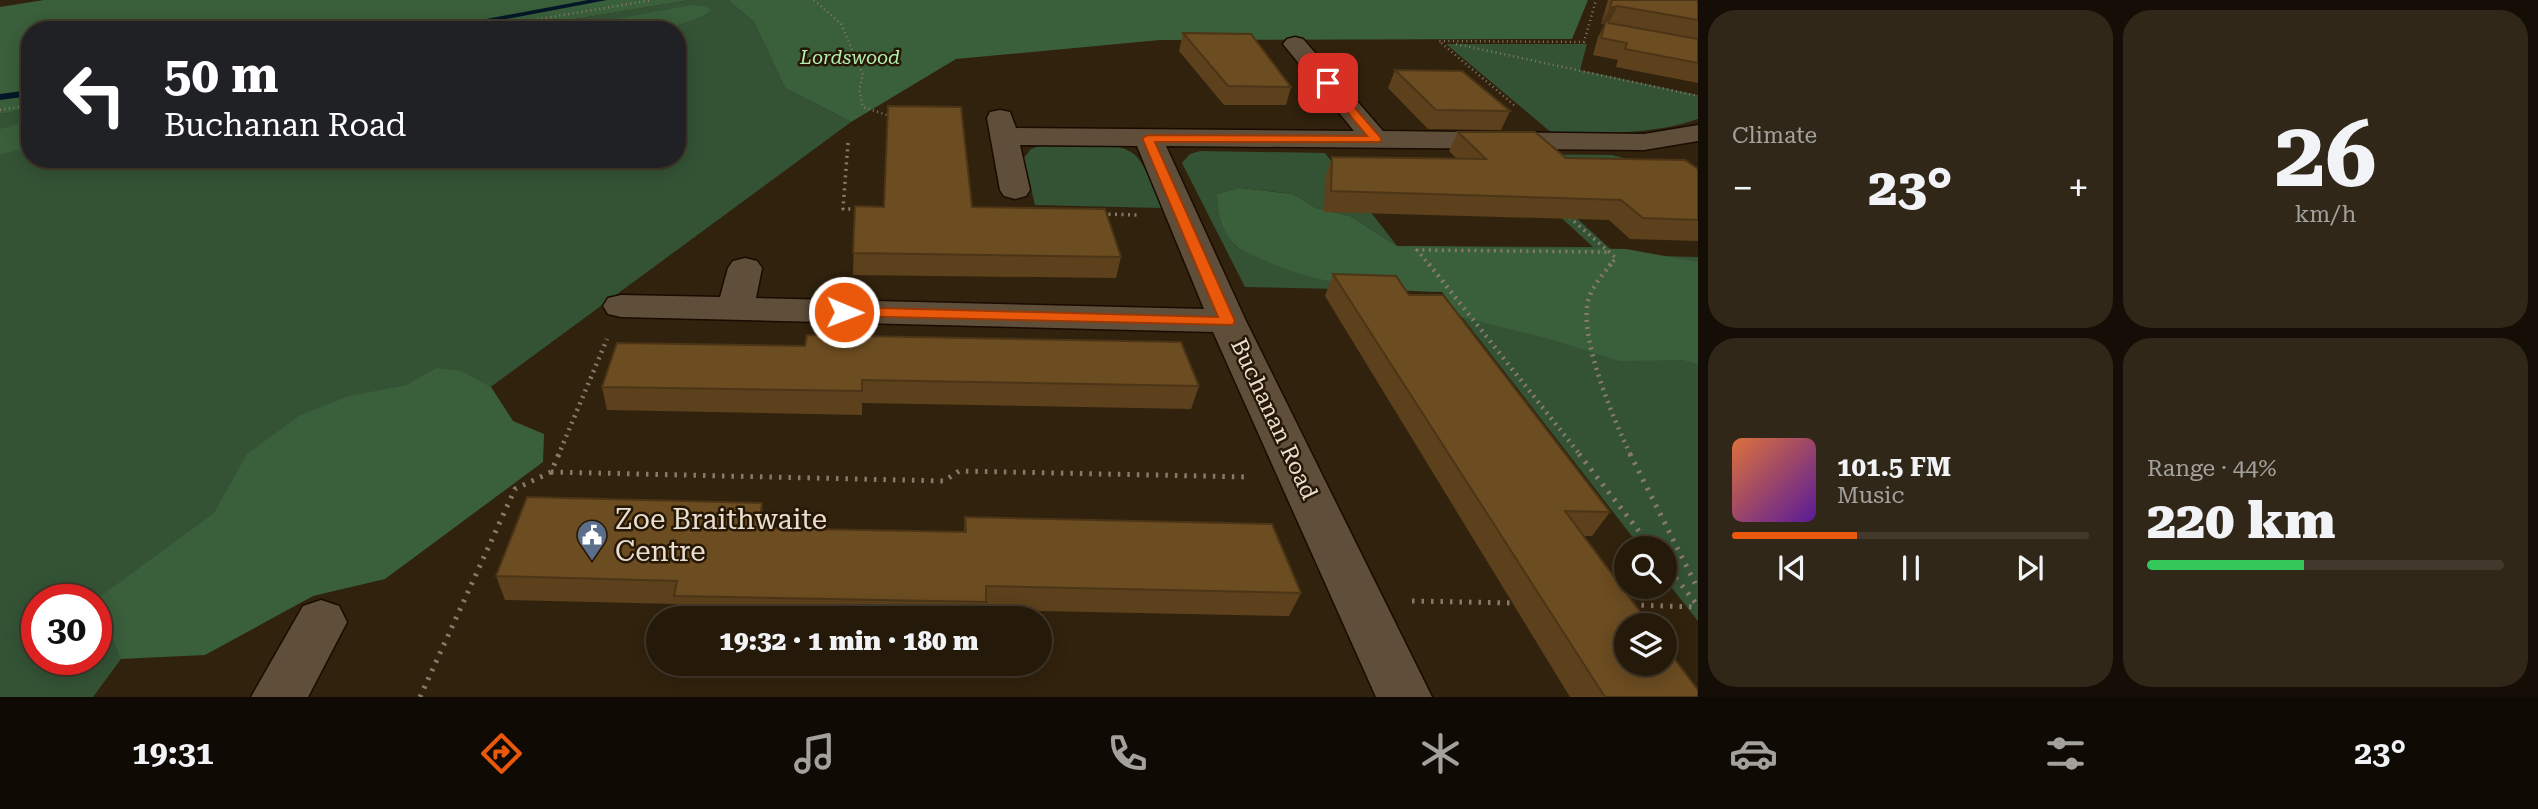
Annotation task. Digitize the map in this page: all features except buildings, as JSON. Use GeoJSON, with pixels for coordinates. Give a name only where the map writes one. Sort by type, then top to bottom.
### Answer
{"type":"FeatureCollection","features":[{"type":"Feature","properties":{"kind":"street"},"geometry":{"type":"LineString","coordinates":[[1295,44],[1377,140]]}},
{"type":"Feature","properties":{"kind":"street"},"geometry":{"type":"LineString","coordinates":[[1015,190],[1001,127],[1148,138],[1557,142],[1644,142],[1698,133]]}},
{"type":"Feature","properties":{"kind":"street","name":"Buchanan Road"},"geometry":{"type":"LineString","coordinates":[[1148,138],[1227,321],[1404,697]]}},
{"type":"Feature","properties":{"kind":"street"},"geometry":{"type":"LineString","coordinates":[[1644,142],[1673,163]]}},
{"type":"Feature","properties":{"kind":"street"},"geometry":{"type":"LineString","coordinates":[[734,309],[745,268]]}},
{"type":"Feature","properties":{"kind":"street"},"geometry":{"type":"LineString","coordinates":[[621,306],[1227,321]]}},
{"type":"Feature","properties":{"kind":"street"},"geometry":{"type":"LineString","coordinates":[[279,697],[321,622]]}},
{"type":"Feature","properties":{"kind":"path"},"geometry":{"type":"LineString","coordinates":[[528,21],[652,0]]}},
{"type":"Feature","properties":{"kind":"path"},"geometry":{"type":"LineString","coordinates":[[814,0],[841,24],[863,75],[859,90],[863,107],[884,115],[898,116]]}},
{"type":"Feature","properties":{"kind":"path"},"geometry":{"type":"LineString","coordinates":[[1557,142],[1438,41],[1584,42],[1597,0]]}},
{"type":"Feature","properties":{"kind":"path"},"geometry":{"type":"LineString","coordinates":[[1449,41],[1698,96]]}},
{"type":"Feature","properties":{"kind":"path"},"geometry":{"type":"LineString","coordinates":[[0,110],[21,106]]}},
{"type":"Feature","properties":{"kind":"path"},"geometry":{"type":"LineString","coordinates":[[1568,216],[1616,258],[1592,287],[1587,306],[1588,333],[1616,418],[1662,519],[1698,589]]}},
{"type":"Feature","properties":{"kind":"path"},"geometry":{"type":"LineString","coordinates":[[1609,252],[1417,250],[1484,331],[1643,536]]}},
{"type":"Feature","properties":{"kind":"path"},"geometry":{"type":"LineString","coordinates":[[551,472],[621,306]]}},
{"type":"Feature","properties":{"kind":"path"},"geometry":{"type":"LineString","coordinates":[[420,697],[515,489],[551,472],[944,481],[959,471],[1302,478]]}},
{"type":"Feature","properties":{"kind":"path"},"geometry":{"type":"LineString","coordinates":[[1630,605],[1698,607],[1677,580]]}},
{"type":"Feature","properties":{"kind":"path"},"geometry":{"type":"LineString","coordinates":[[1359,600],[1522,603]]}},
{"type":"Feature","properties":{"kind":"green space"},"geometry":{"type":"Polygon","coordinates":[[[44,0],[690,0],[563,21],[21,21],[21,110],[0,114],[0,7],[44,0]]]}},
{"type":"Feature","properties":{"kind":"green space"},"geometry":{"type":"Polygon","coordinates":[[[690,0],[728,0],[754,22],[785,88],[851,122],[121,659],[112,671],[112,584],[21,584],[21,675],[109,675],[93,697],[0,697],[0,114],[21,110],[21,168],[686,168],[686,21],[563,21],[690,0]]]}},
{"type":"Feature","properties":{"kind":"green space","name":"Lordswood"},"geometry":{"type":"Polygon","coordinates":[[[728,0],[1588,0],[1572,39],[1160,40],[956,59],[851,122],[785,88],[754,22],[728,0]]]}},
{"type":"Feature","properties":{"kind":"green space"},"geometry":{"type":"Polygon","coordinates":[[[692,5],[712,10],[686,22],[605,21],[692,5]]]}},
{"type":"Feature","properties":{"kind":"green space"},"geometry":{"type":"Polygon","coordinates":[[[1446,44],[1587,44],[1580,70],[1698,95],[1698,119],[1645,131],[1553,134],[1446,44]]]}},
{"type":"Feature","properties":{"kind":"green space"},"geometry":{"type":"Polygon","coordinates":[[[21,123],[21,150],[0,154],[0,129],[21,123]]]}},
{"type":"Feature","properties":{"kind":"green space"},"geometry":{"type":"Polygon","coordinates":[[[1092,143],[1126,149],[1143,165],[1163,208],[1035,205],[1024,158],[1031,149],[1045,144],[1092,143]]]}},
{"type":"Feature","properties":{"kind":"green space"},"geometry":{"type":"Polygon","coordinates":[[[1200,151],[1325,153],[1397,246],[1350,216],[1316,208],[1293,194],[1241,188],[1217,194],[1235,246],[1308,274],[1385,290],[1245,287],[1182,163],[1190,154],[1200,151]]]}},
{"type":"Feature","properties":{"kind":"green space"},"geometry":{"type":"Polygon","coordinates":[[[1492,154],[1612,155],[1652,165],[1534,179],[1617,255],[1698,257],[1698,621],[1677,594],[1677,536],[1632,536],[1407,246],[1593,247],[1492,154]]]}},
{"type":"Feature","properties":{"kind":"green space"},"geometry":{"type":"Polygon","coordinates":[[[1240,188],[1293,194],[1316,208],[1350,216],[1397,246],[1626,249],[1698,262],[1698,364],[1683,360],[1620,361],[1546,338],[1461,317],[1442,292],[1347,284],[1301,274],[1279,266],[1239,248],[1223,227],[1217,194],[1240,188]]]}},
{"type":"Feature","properties":{"kind":"green space"},"geometry":{"type":"Polygon","coordinates":[[[436,368],[461,371],[491,387],[513,421],[544,434],[543,462],[385,579],[313,596],[205,655],[121,659],[112,636],[112,588],[214,513],[247,454],[299,416],[349,396],[407,385],[436,368]]]}},
{"type":"Feature","properties":{"kind":"waterway"},"geometry":{"type":"LineString","coordinates":[[483,21],[603,0]]}},
{"type":"Feature","properties":{"kind":"waterway"},"geometry":{"type":"LineString","coordinates":[[0,97],[21,94]]}},
{"type":"Feature","properties":{"kind":"place","name":"Zoe Braithwaite Centre"},"geometry":{"type":"Point","coordinates":[592,562]}},
{"type":"Feature","properties":{"kind":"route"},"geometry":{"type":"LineString","coordinates":[[844,312],[1227,321],[1148,138],[1377,140],[1328,83]]}}]}
